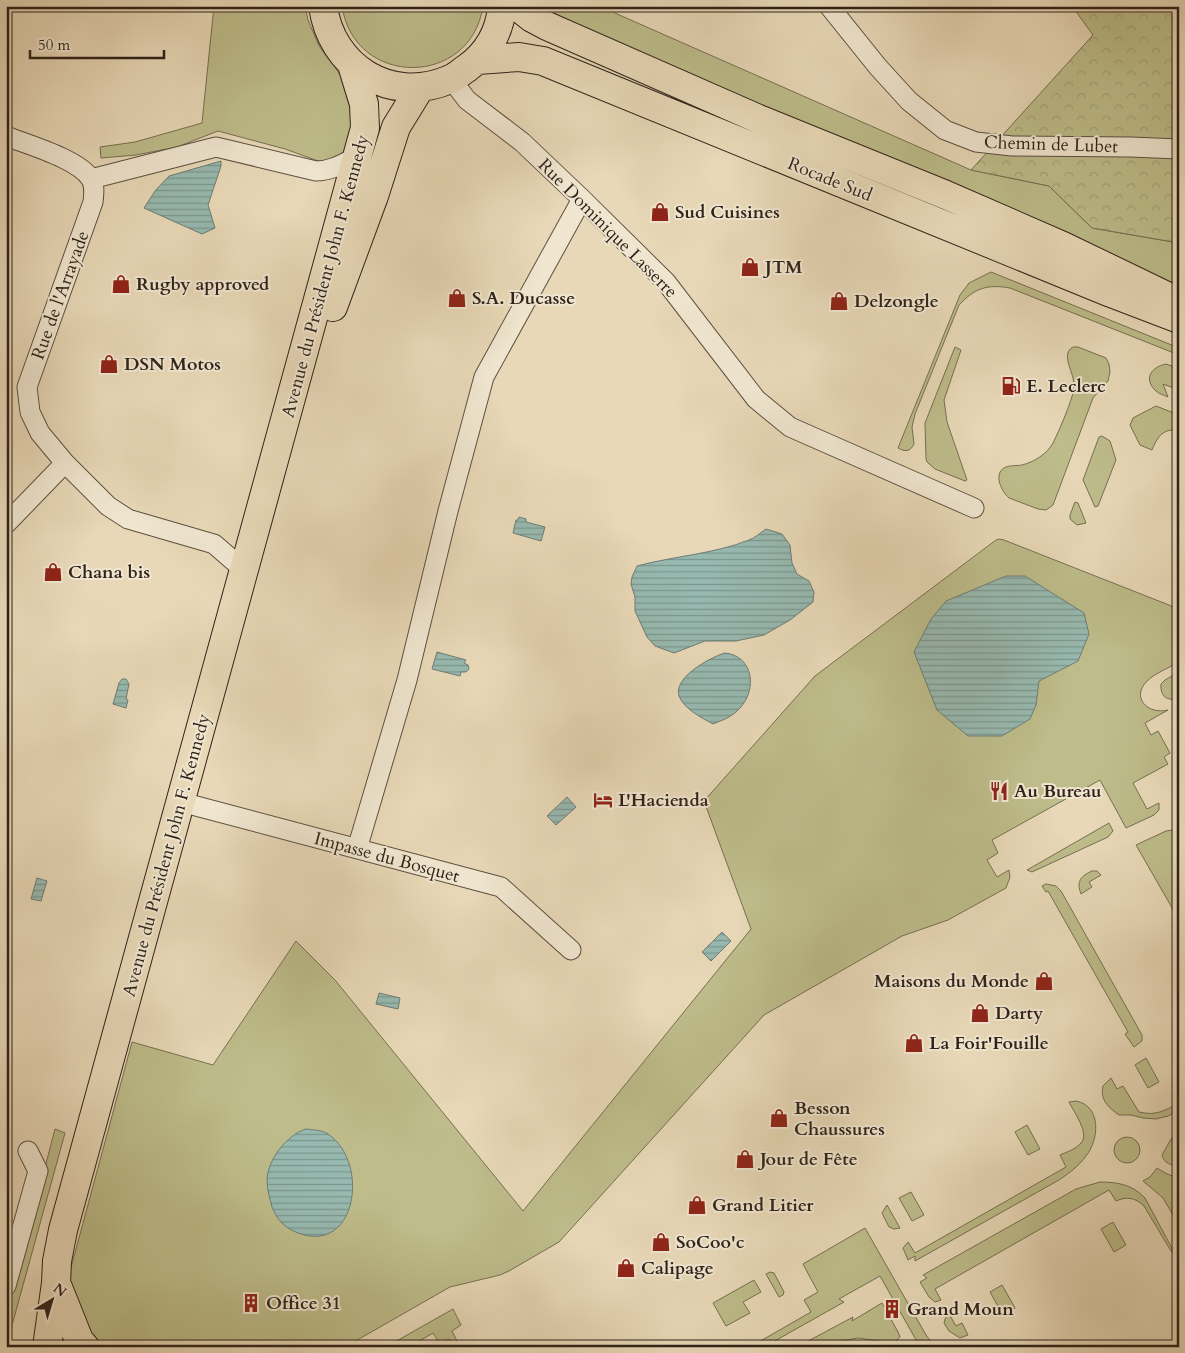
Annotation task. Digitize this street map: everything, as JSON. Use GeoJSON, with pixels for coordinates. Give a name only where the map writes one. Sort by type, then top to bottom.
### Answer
{"type":"FeatureCollection","features":[{"type":"Feature","properties":{"kind":"main road"},"geometry":{"type":"LineString","coordinates":[[323,6],[325,22],[336,46],[352,65],[373,79],[395,86],[420,88],[451,80],[478,60],[493,40],[501,17],[502,6]]}},
{"type":"Feature","properties":{"kind":"main road","name":"Rocade Sud"},"geometry":{"type":"LineString","coordinates":[[517,6],[532,18],[565,34],[761,120],[946,195],[1063,246],[1179,301]]}},
{"type":"Feature","properties":{"kind":"main road","name":"Rocade Sud"},"geometry":{"type":"LineString","coordinates":[[478,60],[519,57],[543,61],[1179,319]]}},
{"type":"Feature","properties":{"kind":"main road","name":"Avenue du Président John F. Kennedy"},"geometry":{"type":"LineString","coordinates":[[47,1347],[56,1283],[57,1261],[63,1230],[365,128],[364,104],[352,65]]}},
{"type":"Feature","properties":{"kind":"main road","name":"Avenue du Président John F. Kennedy"},"geometry":{"type":"LineString","coordinates":[[284,429],[374,196],[396,127],[420,88]]}},
{"type":"Feature","properties":{"kind":"main road","name":"Avenue du Président John F. Kennedy"},"geometry":{"type":"LineString","coordinates":[[56,1283],[80,1340],[85,1347]]}},
{"type":"Feature","properties":{"kind":"street","name":"Chemin de Lubet"},"geometry":{"type":"LineString","coordinates":[[829,6],[884,74],[909,100],[945,130],[976,142],[1012,146],[1179,149]]}},
{"type":"Feature","properties":{"kind":"street","name":"Rue Dominique Lasserre"},"geometry":{"type":"LineString","coordinates":[[451,80],[467,100],[522,142],[666,282],[756,398],[790,427],[974,508]]}},
{"type":"Feature","properties":{"kind":"street"},"geometry":{"type":"LineString","coordinates":[[6,136],[72,162],[91,179],[216,147],[316,171],[326,171],[358,156]]}},
{"type":"Feature","properties":{"kind":"street","name":"Rue de l'Arrayade"},"geometry":{"type":"LineString","coordinates":[[91,179],[95,189],[93,202],[27,387],[30,412],[40,433],[65,463],[108,506],[128,519],[214,544],[244,570]]}},
{"type":"Feature","properties":{"kind":"street"},"geometry":{"type":"LineString","coordinates":[[357,849],[407,680],[448,511],[484,377],[582,199]]}},
{"type":"Feature","properties":{"kind":"street"},"geometry":{"type":"LineString","coordinates":[[6,524],[65,463]]}},
{"type":"Feature","properties":{"kind":"street","name":"Impasse du Bosquet"},"geometry":{"type":"LineString","coordinates":[[181,802],[501,887],[572,950]]}},
{"type":"Feature","properties":{"kind":"street"},"geometry":{"type":"LineString","coordinates":[[6,1286],[38,1171],[28,1151]]}},
{"type":"Feature","properties":{"kind":"green space"},"geometry":{"type":"Polygon","coordinates":[[[214,6],[305,6],[308,20],[319,46],[342,77],[356,104],[346,155],[321,162],[285,149],[218,131],[177,147],[136,155],[101,158],[100,147],[135,142],[202,123],[214,6]]]}},
{"type":"Feature","properties":{"kind":"green space"},"geometry":{"type":"Polygon","coordinates":[[[342,6],[483,6],[474,33],[458,52],[436,64],[412,68],[389,64],[367,52],[351,33],[342,6]]]}},
{"type":"Feature","properties":{"kind":"green space"},"geometry":{"type":"Polygon","coordinates":[[[547,6],[599,6],[971,170],[1049,186],[1092,228],[1179,243],[1179,293],[736,98],[560,18],[547,6]]]}},
{"type":"Feature","properties":{"kind":"green space"},"geometry":{"type":"Polygon","coordinates":[[[1072,6],[1179,6],[1179,243],[1092,228],[1049,186],[971,170],[1093,35],[1072,6]]]}},
{"type":"Feature","properties":{"kind":"green space"},"geometry":{"type":"Polygon","coordinates":[[[991,272],[1179,348],[1179,355],[1010,288],[988,287],[976,291],[959,305],[915,414],[912,427],[914,444],[907,451],[898,448],[960,295],[969,283],[991,272]]]}},
{"type":"Feature","properties":{"kind":"green space"},"geometry":{"type":"Polygon","coordinates":[[[955,347],[961,350],[944,400],[947,422],[967,480],[965,481],[935,469],[926,459],[925,423],[955,347]]]}},
{"type":"Feature","properties":{"kind":"green space"},"geometry":{"type":"Polygon","coordinates":[[[1073,347],[1078,347],[1106,358],[1110,372],[1108,381],[1093,398],[1053,505],[1046,510],[1038,509],[1009,498],[1001,488],[999,475],[1006,467],[1022,465],[1036,460],[1053,443],[1074,390],[1068,359],[1069,350],[1073,347]]]}},
{"type":"Feature","properties":{"kind":"green space"},"geometry":{"type":"Polygon","coordinates":[[[1166,364],[1172,366],[1179,381],[1179,390],[1163,384],[1168,397],[1160,394],[1152,387],[1149,378],[1156,368],[1166,364]]]}},
{"type":"Feature","properties":{"kind":"green space"},"geometry":{"type":"Polygon","coordinates":[[[1156,406],[1179,415],[1179,431],[1169,430],[1162,434],[1152,450],[1140,445],[1130,425],[1133,418],[1156,406]]]}},
{"type":"Feature","properties":{"kind":"green space"},"geometry":{"type":"Polygon","coordinates":[[[1102,436],[1110,441],[1116,460],[1098,506],[1095,507],[1083,480],[1099,437],[1102,436]]]}},
{"type":"Feature","properties":{"kind":"green space"},"geometry":{"type":"Polygon","coordinates":[[[1075,502],[1078,503],[1086,523],[1077,525],[1070,519],[1075,502]]]}},
{"type":"Feature","properties":{"kind":"green space"},"geometry":{"type":"Polygon","coordinates":[[[999,539],[1179,609],[1179,662],[1150,678],[1142,687],[1141,693],[1141,699],[1148,707],[1160,711],[1168,710],[1145,723],[1151,735],[1158,731],[1170,753],[1164,757],[1168,764],[1133,783],[1147,809],[1159,803],[1159,810],[1154,815],[1126,828],[1100,780],[992,840],[998,853],[987,860],[997,877],[1009,870],[1010,877],[1006,888],[948,920],[902,936],[764,1015],[559,1242],[509,1271],[500,1275],[450,1287],[345,1347],[96,1347],[74,1304],[69,1275],[132,1042],[213,1065],[296,941],[335,980],[523,1211],[751,929],[704,801],[815,676],[999,539]]]}},
{"type":"Feature","properties":{"kind":"green space"},"geometry":{"type":"Polygon","coordinates":[[[1179,672],[1179,698],[1171,699],[1165,697],[1161,684],[1179,672]]]}},
{"type":"Feature","properties":{"kind":"green space"},"geometry":{"type":"Polygon","coordinates":[[[1109,823],[1113,831],[1108,837],[1032,872],[1027,870],[1109,823]]]}},
{"type":"Feature","properties":{"kind":"green space"},"geometry":{"type":"Polygon","coordinates":[[[1179,829],[1179,920],[1136,845],[1166,831],[1179,829]]]}},
{"type":"Feature","properties":{"kind":"green space"},"geometry":{"type":"Polygon","coordinates":[[[1092,871],[1097,871],[1101,875],[1089,882],[1092,887],[1081,894],[1080,879],[1092,871]]]}},
{"type":"Feature","properties":{"kind":"green space"},"geometry":{"type":"Polygon","coordinates":[[[1046,884],[1056,886],[1061,891],[1142,1035],[1142,1041],[1134,1047],[1125,1034],[1128,1032],[1048,891],[1046,892],[1042,886],[1046,884]]]}},
{"type":"Feature","properties":{"kind":"green space"},"geometry":{"type":"Polygon","coordinates":[[[1146,1058],[1159,1082],[1148,1088],[1135,1065],[1146,1058]]]}},
{"type":"Feature","properties":{"kind":"green space"},"geometry":{"type":"Polygon","coordinates":[[[1111,1078],[1117,1089],[1123,1086],[1139,1112],[1160,1112],[1179,1103],[1179,1110],[1168,1116],[1156,1119],[1119,1115],[1108,1106],[1102,1091],[1103,1086],[1111,1078]]]}},
{"type":"Feature","properties":{"kind":"green space"},"geometry":{"type":"Polygon","coordinates":[[[1076,1101],[1090,1109],[1096,1124],[1094,1141],[1083,1160],[1077,1166],[1059,1180],[915,1261],[915,1256],[908,1260],[903,1248],[908,1242],[915,1253],[1066,1167],[1060,1155],[1077,1147],[1081,1143],[1084,1134],[1069,1102],[1076,1101]]]}},
{"type":"Feature","properties":{"kind":"green space"},"geometry":{"type":"Polygon","coordinates":[[[1027,1125],[1040,1149],[1028,1155],[1015,1132],[1027,1125]]]}},
{"type":"Feature","properties":{"kind":"green space"},"geometry":{"type":"Polygon","coordinates":[[[55,1129],[65,1133],[6,1347],[6,1318],[55,1129]]]}},
{"type":"Feature","properties":{"kind":"green space"},"geometry":{"type":"Polygon","coordinates":[[[1179,1132],[1179,1151],[1177,1153],[1179,1156],[1179,1166],[1168,1164],[1162,1155],[1171,1139],[1179,1132]]]}},
{"type":"Feature","properties":{"kind":"green space"},"geometry":{"type":"Polygon","coordinates":[[[1127,1137],[1136,1141],[1140,1150],[1136,1159],[1127,1163],[1118,1159],[1114,1150],[1118,1141],[1127,1137]]]}},
{"type":"Feature","properties":{"kind":"green space"},"geometry":{"type":"Polygon","coordinates":[[[1157,1168],[1179,1178],[1179,1200],[1174,1203],[1179,1211],[1179,1225],[1163,1198],[1143,1181],[1150,1177],[1157,1168]]]}},
{"type":"Feature","properties":{"kind":"green space"},"geometry":{"type":"Polygon","coordinates":[[[1100,1182],[1125,1185],[1145,1198],[1174,1252],[1171,1251],[1144,1206],[1138,1201],[1131,1199],[1116,1201],[1109,1190],[935,1289],[941,1300],[935,1302],[929,1297],[920,1282],[927,1278],[923,1275],[1076,1189],[1100,1182]]]}},
{"type":"Feature","properties":{"kind":"green space"},"geometry":{"type":"Polygon","coordinates":[[[911,1192],[924,1215],[912,1221],[899,1198],[911,1192]]]}},
{"type":"Feature","properties":{"kind":"green space"},"geometry":{"type":"Polygon","coordinates":[[[887,1205],[900,1228],[894,1229],[889,1227],[882,1213],[887,1205]]]}},
{"type":"Feature","properties":{"kind":"green space"},"geometry":{"type":"Polygon","coordinates":[[[1113,1222],[1126,1245],[1114,1252],[1101,1229],[1113,1222]]]}},
{"type":"Feature","properties":{"kind":"green space"},"geometry":{"type":"Polygon","coordinates":[[[865,1228],[926,1335],[935,1347],[920,1347],[880,1276],[839,1299],[844,1302],[764,1347],[750,1347],[811,1312],[804,1300],[818,1292],[803,1264],[865,1228]]]}},
{"type":"Feature","properties":{"kind":"green space"},"geometry":{"type":"Polygon","coordinates":[[[774,1273],[784,1292],[779,1297],[766,1274],[774,1273]]]}},
{"type":"Feature","properties":{"kind":"green space"},"geometry":{"type":"Polygon","coordinates":[[[754,1280],[761,1292],[743,1302],[750,1313],[726,1326],[713,1303],[754,1280]]]}},
{"type":"Feature","properties":{"kind":"green space"},"geometry":{"type":"Polygon","coordinates":[[[1002,1285],[1015,1308],[1003,1315],[990,1292],[1002,1285]]]}},
{"type":"Feature","properties":{"kind":"green space"},"geometry":{"type":"Polygon","coordinates":[[[882,1303],[900,1337],[894,1343],[858,1338],[809,1347],[797,1347],[853,1317],[852,1321],[882,1303]]]}},
{"type":"Feature","properties":{"kind":"green space"},"geometry":{"type":"Polygon","coordinates":[[[453,1309],[461,1325],[452,1331],[460,1347],[453,1347],[449,1339],[440,1344],[433,1333],[409,1347],[386,1347],[453,1309]]]}},
{"type":"Feature","properties":{"kind":"green space"},"geometry":{"type":"Polygon","coordinates":[[[949,1314],[956,1326],[962,1323],[968,1335],[960,1338],[949,1331],[944,1323],[949,1314]]]}},
{"type":"Feature","properties":{"kind":"water"},"geometry":{"type":"Polygon","coordinates":[[[221,161],[208,205],[215,228],[202,234],[144,208],[155,191],[169,176],[221,161]]]}},
{"type":"Feature","properties":{"kind":"water"},"geometry":{"type":"Polygon","coordinates":[[[519,517],[526,519],[526,522],[545,527],[541,541],[513,533],[516,520],[519,517]]]}},
{"type":"Feature","properties":{"kind":"water"},"geometry":{"type":"Polygon","coordinates":[[[766,529],[782,534],[790,545],[792,563],[797,574],[809,581],[814,592],[813,602],[790,620],[764,635],[736,641],[705,641],[674,653],[655,646],[647,637],[635,611],[635,597],[631,584],[637,566],[736,545],[755,537],[766,529]]]}},
{"type":"Feature","properties":{"kind":"water"},"geometry":{"type":"Polygon","coordinates":[[[1006,576],[1025,576],[1084,613],[1089,634],[1078,661],[1039,681],[1036,705],[1030,719],[1002,736],[968,736],[937,710],[914,652],[931,619],[946,601],[1006,576]]]}},
{"type":"Feature","properties":{"kind":"water"},"geometry":{"type":"Polygon","coordinates":[[[437,652],[466,660],[464,663],[468,665],[469,669],[466,672],[461,672],[460,676],[432,669],[437,652]]]}},
{"type":"Feature","properties":{"kind":"water"},"geometry":{"type":"Polygon","coordinates":[[[725,653],[735,655],[747,667],[750,675],[749,692],[737,711],[713,724],[694,713],[681,701],[679,689],[687,675],[694,669],[725,653]]]}},
{"type":"Feature","properties":{"kind":"water"},"geometry":{"type":"Polygon","coordinates":[[[122,679],[126,679],[129,684],[126,708],[113,704],[122,679]]]}},
{"type":"Feature","properties":{"kind":"water"},"geometry":{"type":"Polygon","coordinates":[[[567,797],[576,807],[556,825],[547,816],[567,797]]]}},
{"type":"Feature","properties":{"kind":"water"},"geometry":{"type":"Polygon","coordinates":[[[37,878],[47,881],[41,901],[31,899],[37,878]]]}},
{"type":"Feature","properties":{"kind":"water"},"geometry":{"type":"Polygon","coordinates":[[[722,932],[731,941],[711,961],[702,952],[722,932]]]}},
{"type":"Feature","properties":{"kind":"water"},"geometry":{"type":"Polygon","coordinates":[[[379,993],[400,998],[398,1009],[376,1004],[379,993]]]}},
{"type":"Feature","properties":{"kind":"water"},"geometry":{"type":"Polygon","coordinates":[[[306,1129],[328,1134],[341,1147],[349,1164],[353,1183],[351,1202],[344,1219],[333,1231],[318,1236],[298,1233],[282,1223],[272,1207],[267,1184],[270,1165],[279,1149],[292,1137],[306,1129]]]}},
{"type":"Feature","properties":{"kind":"place","name":"Sud Cuisines"},"geometry":{"type":"Point","coordinates":[660,212]}},
{"type":"Feature","properties":{"kind":"place","name":"JTM"},"geometry":{"type":"Point","coordinates":[750,267]}},
{"type":"Feature","properties":{"kind":"place","name":"Rugby approved"},"geometry":{"type":"Point","coordinates":[121,284]}},
{"type":"Feature","properties":{"kind":"place","name":"S.A. Ducasse"},"geometry":{"type":"Point","coordinates":[457,298]}},
{"type":"Feature","properties":{"kind":"place","name":"Delzongle"},"geometry":{"type":"Point","coordinates":[839,301]}},
{"type":"Feature","properties":{"kind":"place","name":"DSN Motos"},"geometry":{"type":"Point","coordinates":[109,364]}},
{"type":"Feature","properties":{"kind":"place","name":"E. Leclerc"},"geometry":{"type":"Point","coordinates":[1011,386]}},
{"type":"Feature","properties":{"kind":"place","name":"Chana bis"},"geometry":{"type":"Point","coordinates":[53,572]}},
{"type":"Feature","properties":{"kind":"place","name":"Au Bureau"},"geometry":{"type":"Point","coordinates":[999,791]}},
{"type":"Feature","properties":{"kind":"place","name":"L'Hacienda"},"geometry":{"type":"Point","coordinates":[603,800]}},
{"type":"Feature","properties":{"kind":"place","name":"Maisons du Monde"},"geometry":{"type":"Point","coordinates":[1044,981]}},
{"type":"Feature","properties":{"kind":"place","name":"Darty"},"geometry":{"type":"Point","coordinates":[980,1013]}},
{"type":"Feature","properties":{"kind":"place","name":"La Foir'Fouille"},"geometry":{"type":"Point","coordinates":[914,1043]}},
{"type":"Feature","properties":{"kind":"place","name":"Besson Chaussures"},"geometry":{"type":"Point","coordinates":[779,1118]}},
{"type":"Feature","properties":{"kind":"place","name":"Jour de Fête"},"geometry":{"type":"Point","coordinates":[745,1159]}},
{"type":"Feature","properties":{"kind":"place","name":"Grand Litier"},"geometry":{"type":"Point","coordinates":[697,1205]}},
{"type":"Feature","properties":{"kind":"place","name":"SoCoo'c"},"geometry":{"type":"Point","coordinates":[661,1242]}},
{"type":"Feature","properties":{"kind":"place","name":"Calipage"},"geometry":{"type":"Point","coordinates":[626,1268]}},
{"type":"Feature","properties":{"kind":"place","name":"Office 31"},"geometry":{"type":"Point","coordinates":[251,1303]}},
{"type":"Feature","properties":{"kind":"place","name":"Grand Moun"},"geometry":{"type":"Point","coordinates":[892,1309]}}]}
